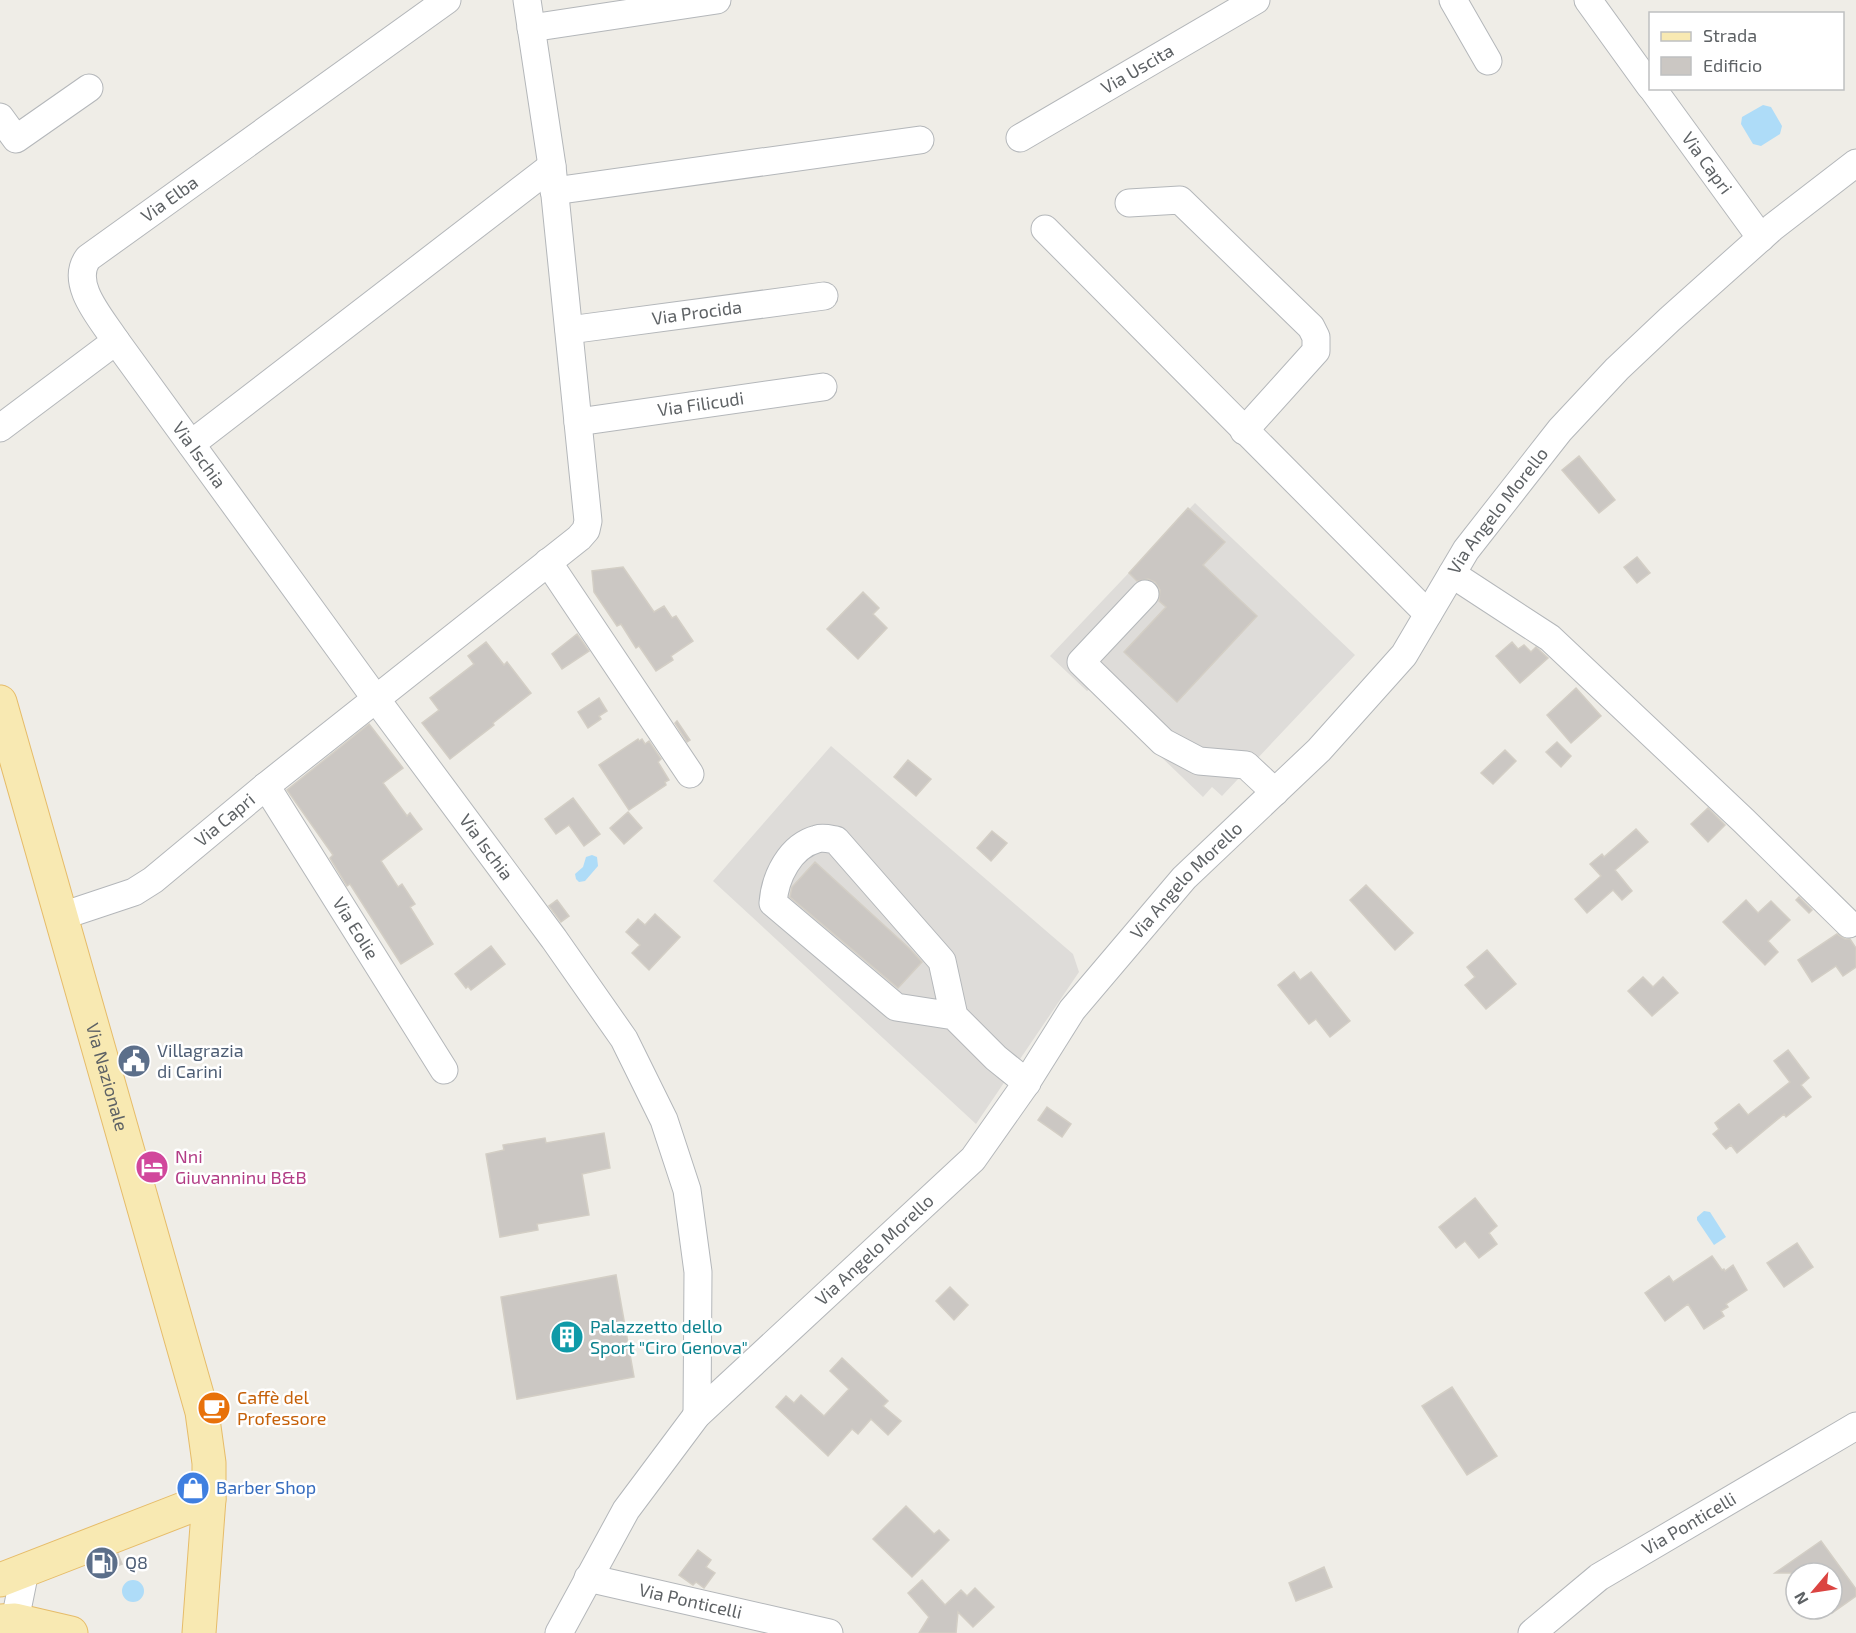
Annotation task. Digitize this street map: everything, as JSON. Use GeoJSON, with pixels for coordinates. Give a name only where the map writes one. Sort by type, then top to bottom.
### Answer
{"type":"FeatureCollection","features":[{"type":"Feature","properties":{"kind":"main road","name":"Via Nazionale"},"geometry":{"type":"LineString","coordinates":[[0,702],[202,1412],[209,1463],[209,1499],[200,1633]]}},
{"type":"Feature","properties":{"kind":"main road"},"geometry":{"type":"LineString","coordinates":[[13,1575],[209,1499]]}},
{"type":"Feature","properties":{"kind":"main road"},"geometry":{"type":"LineString","coordinates":[[7,1621],[71,1633]]}},
{"type":"Feature","properties":{"kind":"street","name":"Via Elba"},"geometry":{"type":"LineString","coordinates":[[116,341],[86,293],[81,278],[82,266],[88,258],[447,0]]}},
{"type":"Feature","properties":{"kind":"street","name":"Via Capri"},"geometry":{"type":"LineString","coordinates":[[62,916],[134,892],[153,880],[266,786],[579,538],[586,530],[588,521],[553,179],[527,0]]}},
{"type":"Feature","properties":{"kind":"street"},"geometry":{"type":"LineString","coordinates":[[531,28],[717,0]]}},
{"type":"Feature","properties":{"kind":"street","name":"Via Uscita"},"geometry":{"type":"LineString","coordinates":[[1020,138],[1256,0]]}},
{"type":"Feature","properties":{"kind":"street"},"geometry":{"type":"LineString","coordinates":[[1453,0],[1488,62]]}},
{"type":"Feature","properties":{"kind":"street","name":"Via Capri"},"geometry":{"type":"LineString","coordinates":[[1588,0],[1649,84]]}},
{"type":"Feature","properties":{"kind":"street"},"geometry":{"type":"LineString","coordinates":[[0,117],[16,139],[89,88]]}},
{"type":"Feature","properties":{"kind":"street","name":"Via Capri"},"geometry":{"type":"LineString","coordinates":[[1653,90],[1761,238]]}},
{"type":"Feature","properties":{"kind":"street"},"geometry":{"type":"LineString","coordinates":[[191,444],[553,179],[920,140]]}},
{"type":"Feature","properties":{"kind":"street","name":"Via Angelo Morello"},"geometry":{"type":"LineString","coordinates":[[559,1633],[626,1510],[697,1415],[973,1159],[1027,1083],[1072,1010],[1184,878],[1319,750],[1404,655],[1466,550],[1588,399],[1670,319],[1761,238],[1796,208],[1856,163]]}},
{"type":"Feature","properties":{"kind":"street"},"geometry":{"type":"LineString","coordinates":[[1129,203],[1180,200],[1311,327],[1316,337],[1316,351],[1244,431]]}},
{"type":"Feature","properties":{"kind":"street"},"geometry":{"type":"LineString","coordinates":[[1045,229],[1428,614]]}},
{"type":"Feature","properties":{"kind":"street","name":"Via Procida"},"geometry":{"type":"LineString","coordinates":[[569,330],[824,296]]}},
{"type":"Feature","properties":{"kind":"street"},"geometry":{"type":"LineString","coordinates":[[0,428],[116,341]]}},
{"type":"Feature","properties":{"kind":"street","name":"Via Ischia"},"geometry":{"type":"LineString","coordinates":[[116,341],[554,939],[624,1039],[664,1120],[687,1190],[698,1272],[697,1415]]}},
{"type":"Feature","properties":{"kind":"street","name":"Via Filicudi"},"geometry":{"type":"LineString","coordinates":[[578,422],[823,387]]}},
{"type":"Feature","properties":{"kind":"street"},"geometry":{"type":"LineString","coordinates":[[548,562],[690,774]]}},
{"type":"Feature","properties":{"kind":"street"},"geometry":{"type":"LineString","coordinates":[[1452,574],[1550,638],[1743,820],[1849,924]]}},
{"type":"Feature","properties":{"kind":"street"},"geometry":{"type":"LineString","coordinates":[[1145,594],[1081,663],[1163,742],[1199,761],[1246,765],[1275,792]]}},
{"type":"Feature","properties":{"kind":"street","name":"Via Eolie"},"geometry":{"type":"LineString","coordinates":[[266,786],[444,1070]]}},
{"type":"Feature","properties":{"kind":"street"},"geometry":{"type":"LineString","coordinates":[[954,1016],[896,1006],[773,903],[774,886],[785,865],[802,845],[819,838],[836,840],[942,961],[954,1016],[996,1058],[1027,1083]]}},
{"type":"Feature","properties":{"kind":"street","name":"Via Ponticelli"},"geometry":{"type":"LineString","coordinates":[[1532,1633],[1599,1577],[1856,1426]]}},
{"type":"Feature","properties":{"kind":"street"},"geometry":{"type":"LineString","coordinates":[[7,1621],[13,1575]]}},
{"type":"Feature","properties":{"kind":"street","name":"Via Ponticelli"},"geometry":{"type":"LineString","coordinates":[[588,1578],[829,1633]]}},
{"type":"Feature","properties":{"kind":"shaded area"},"geometry":{"type":"Polygon","coordinates":[[[1195,503],[1355,655],[1222,796],[1212,787],[1203,797],[1090,689],[1087,691],[1050,656],[1195,503]]]}},
{"type":"Feature","properties":{"kind":"shaded area"},"geometry":{"type":"Polygon","coordinates":[[[831,746],[1073,954],[1079,972],[976,1124],[713,881],[831,746]]]}},
{"type":"Feature","properties":{"kind":"water"},"geometry":{"type":"Polygon","coordinates":[[[1763,105],[1771,107],[1782,126],[1780,134],[1761,146],[1753,144],[1741,124],[1742,117],[1763,105]]]}},
{"type":"Feature","properties":{"kind":"water"},"geometry":{"type":"Polygon","coordinates":[[[592,855],[597,857],[598,866],[585,881],[579,882],[575,874],[583,867],[586,857],[592,855]]]}},
{"type":"Feature","properties":{"kind":"water"},"geometry":{"type":"Polygon","coordinates":[[[1704,1211],[1710,1212],[1726,1237],[1714,1245],[1697,1220],[1697,1217],[1704,1211]]]}},
{"type":"Feature","properties":{"kind":"water"},"geometry":{"type":"Polygon","coordinates":[[[133,1580],[141,1583],[144,1591],[141,1599],[133,1602],[125,1599],[122,1591],[125,1583],[133,1580]]]}},
{"type":"Feature","properties":{"kind":"building"},"geometry":{"type":"Polygon","coordinates":[[[1579,456],[1615,500],[1599,513],[1562,470],[1579,456]]]}},
{"type":"Feature","properties":{"kind":"building"},"geometry":{"type":"Polygon","coordinates":[[[1188,508],[1225,542],[1203,565],[1257,616],[1177,702],[1124,652],[1166,607],[1159,601],[1160,590],[1155,582],[1148,579],[1137,581],[1129,573],[1188,508]]]}},
{"type":"Feature","properties":{"kind":"building"},"geometry":{"type":"Polygon","coordinates":[[[1637,557],[1650,573],[1637,583],[1624,567],[1637,557]]]}},
{"type":"Feature","properties":{"kind":"building"},"geometry":{"type":"Polygon","coordinates":[[[623,567],[654,612],[664,606],[672,618],[676,616],[693,641],[671,656],[673,660],[656,671],[639,646],[636,648],[621,624],[617,626],[594,592],[592,571],[623,567]]]}},
{"type":"Feature","properties":{"kind":"building"},"geometry":{"type":"Polygon","coordinates":[[[863,592],[879,608],[873,614],[887,628],[858,659],[827,629],[863,592]]]}},
{"type":"Feature","properties":{"kind":"building"},"geometry":{"type":"Polygon","coordinates":[[[577,634],[589,651],[562,669],[552,654],[577,634]]]}},
{"type":"Feature","properties":{"kind":"building"},"geometry":{"type":"Polygon","coordinates":[[[486,642],[504,665],[507,662],[531,693],[450,759],[422,723],[439,710],[430,698],[474,664],[468,656],[486,642]]]}},
{"type":"Feature","properties":{"kind":"building"},"geometry":{"type":"Polygon","coordinates":[[[1512,642],[1518,649],[1524,645],[1531,652],[1536,647],[1548,658],[1520,683],[1496,656],[1512,642]]]}},
{"type":"Feature","properties":{"kind":"building"},"geometry":{"type":"Polygon","coordinates":[[[1576,688],[1601,716],[1571,743],[1547,715],[1576,688]]]}},
{"type":"Feature","properties":{"kind":"building"},"geometry":{"type":"Polygon","coordinates":[[[599,698],[607,711],[599,716],[601,719],[588,728],[578,712],[599,698]]]}},
{"type":"Feature","properties":{"kind":"building"},"geometry":{"type":"Polygon","coordinates":[[[677,721],[690,740],[687,742],[675,723],[677,721]]]}},
{"type":"Feature","properties":{"kind":"building"},"geometry":{"type":"Polygon","coordinates":[[[369,724],[403,768],[383,783],[407,816],[410,813],[422,829],[381,861],[398,887],[402,884],[415,904],[410,907],[433,944],[401,964],[350,884],[347,886],[330,858],[333,855],[287,790],[369,724]]]}},
{"type":"Feature","properties":{"kind":"building"},"geometry":{"type":"Polygon","coordinates":[[[638,739],[639,741],[642,739],[645,744],[649,741],[661,759],[658,762],[669,780],[665,782],[666,785],[629,810],[599,765],[638,739]]]}},
{"type":"Feature","properties":{"kind":"building"},"geometry":{"type":"Polygon","coordinates":[[[1557,742],[1571,756],[1561,767],[1546,752],[1557,742]]]}},
{"type":"Feature","properties":{"kind":"building"},"geometry":{"type":"Polygon","coordinates":[[[1505,750],[1516,761],[1493,784],[1481,773],[1505,750]]]}},
{"type":"Feature","properties":{"kind":"building"},"geometry":{"type":"Polygon","coordinates":[[[908,760],[931,779],[916,796],[894,777],[908,760]]]}},
{"type":"Feature","properties":{"kind":"building"},"geometry":{"type":"Polygon","coordinates":[[[573,798],[600,834],[584,846],[569,825],[556,834],[545,819],[573,798]]]}},
{"type":"Feature","properties":{"kind":"building"},"geometry":{"type":"Polygon","coordinates":[[[1708,808],[1725,825],[1708,842],[1691,824],[1708,808]]]}},
{"type":"Feature","properties":{"kind":"building"},"geometry":{"type":"Polygon","coordinates":[[[628,812],[642,828],[624,844],[610,828],[628,812]]]}},
{"type":"Feature","properties":{"kind":"building"},"geometry":{"type":"Polygon","coordinates":[[[1636,829],[1648,842],[1615,870],[1632,891],[1622,900],[1613,890],[1587,913],[1575,899],[1601,876],[1590,864],[1602,854],[1604,857],[1636,829]]]}},
{"type":"Feature","properties":{"kind":"building"},"geometry":{"type":"Polygon","coordinates":[[[992,831],[1007,843],[991,861],[977,848],[992,831]]]}},
{"type":"Feature","properties":{"kind":"building"},"geometry":{"type":"Polygon","coordinates":[[[815,862],[922,962],[898,988],[790,897],[792,887],[815,862]]]}},
{"type":"Feature","properties":{"kind":"building"},"geometry":{"type":"Polygon","coordinates":[[[1366,885],[1413,933],[1395,950],[1350,900],[1366,885]]]}},
{"type":"Feature","properties":{"kind":"building"},"geometry":{"type":"Polygon","coordinates":[[[1799,897],[1812,910],[1809,913],[1796,900],[1799,897]]]}},
{"type":"Feature","properties":{"kind":"building"},"geometry":{"type":"Polygon","coordinates":[[[557,900],[569,916],[561,922],[549,906],[557,900]]]}},
{"type":"Feature","properties":{"kind":"building"},"geometry":{"type":"Polygon","coordinates":[[[1746,900],[1758,913],[1771,901],[1790,920],[1768,941],[1778,952],[1765,965],[1723,922],[1746,900]]]}},
{"type":"Feature","properties":{"kind":"building"},"geometry":{"type":"Polygon","coordinates":[[[655,914],[680,937],[649,970],[632,953],[640,945],[626,932],[638,919],[645,925],[655,914]]]}},
{"type":"Feature","properties":{"kind":"building"},"geometry":{"type":"Polygon","coordinates":[[[1837,934],[1850,939],[1856,948],[1856,967],[1843,976],[1836,966],[1812,982],[1798,960],[1837,934]]]}},
{"type":"Feature","properties":{"kind":"building"},"geometry":{"type":"Polygon","coordinates":[[[491,946],[505,964],[471,990],[468,986],[466,988],[455,974],[491,946]]]}},
{"type":"Feature","properties":{"kind":"building"},"geometry":{"type":"Polygon","coordinates":[[[1487,950],[1516,984],[1486,1009],[1465,985],[1475,977],[1467,967],[1487,950]]]}},
{"type":"Feature","properties":{"kind":"building"},"geometry":{"type":"Polygon","coordinates":[[[1294,972],[1300,980],[1311,972],[1350,1021],[1330,1037],[1316,1019],[1309,1024],[1278,985],[1294,972]]]}},
{"type":"Feature","properties":{"kind":"building"},"geometry":{"type":"Polygon","coordinates":[[[1643,977],[1653,987],[1663,977],[1678,993],[1652,1016],[1628,991],[1643,977]]]}},
{"type":"Feature","properties":{"kind":"building"},"geometry":{"type":"Polygon","coordinates":[[[1788,1050],[1809,1078],[1801,1085],[1811,1097],[1786,1117],[1784,1114],[1737,1153],[1731,1145],[1726,1149],[1713,1134],[1719,1129],[1715,1123],[1739,1104],[1748,1115],[1790,1082],[1774,1061],[1788,1050]]]}},
{"type":"Feature","properties":{"kind":"building"},"geometry":{"type":"Polygon","coordinates":[[[1047,1107],[1071,1124],[1062,1137],[1038,1120],[1047,1107]]]}},
{"type":"Feature","properties":{"kind":"building"},"geometry":{"type":"Polygon","coordinates":[[[604,1133],[610,1168],[582,1174],[589,1215],[537,1224],[538,1230],[500,1237],[486,1154],[504,1150],[503,1145],[545,1138],[546,1143],[604,1133]]]}},
{"type":"Feature","properties":{"kind":"building"},"geometry":{"type":"Polygon","coordinates":[[[1475,1198],[1497,1226],[1489,1233],[1497,1244],[1479,1258],[1465,1241],[1456,1248],[1439,1227],[1475,1198]]]}},
{"type":"Feature","properties":{"kind":"building"},"geometry":{"type":"Polygon","coordinates":[[[1797,1243],[1813,1267],[1784,1287],[1767,1263],[1797,1243]]]}},
{"type":"Feature","properties":{"kind":"building"},"geometry":{"type":"Polygon","coordinates":[[[1712,1256],[1722,1270],[1725,1271],[1733,1265],[1747,1290],[1726,1304],[1728,1307],[1721,1311],[1724,1316],[1704,1329],[1688,1304],[1665,1321],[1645,1293],[1669,1276],[1673,1282],[1712,1256]]]}},
{"type":"Feature","properties":{"kind":"building","name":"Palazzetto dello Sport \"Ciro Genova\""},"geometry":{"type":"Polygon","coordinates":[[[616,1275],[634,1377],[517,1399],[501,1297],[616,1275]]]}},
{"type":"Feature","properties":{"kind":"building"},"geometry":{"type":"Polygon","coordinates":[[[950,1287],[968,1305],[954,1320],[936,1301],[950,1287]]]}},
{"type":"Feature","properties":{"kind":"building"},"geometry":{"type":"Polygon","coordinates":[[[842,1358],[888,1401],[883,1406],[901,1421],[888,1435],[871,1419],[858,1434],[852,1429],[828,1456],[776,1407],[786,1396],[794,1403],[801,1395],[824,1416],[849,1389],[830,1371],[842,1358]]]}},
{"type":"Feature","properties":{"kind":"building"},"geometry":{"type":"Polygon","coordinates":[[[1452,1387],[1497,1456],[1467,1475],[1422,1406],[1452,1387]]]}},
{"type":"Feature","properties":{"kind":"building"},"geometry":{"type":"Polygon","coordinates":[[[906,1506],[934,1534],[939,1530],[949,1540],[912,1577],[873,1539],[906,1506]]]}},
{"type":"Feature","properties":{"kind":"building"},"geometry":{"type":"Polygon","coordinates":[[[1821,1541],[1836,1561],[1792,1561],[1821,1541]]]}},
{"type":"Feature","properties":{"kind":"building"},"geometry":{"type":"Polygon","coordinates":[[[698,1550],[711,1560],[706,1567],[715,1573],[704,1588],[696,1582],[693,1585],[679,1575],[698,1550]]]}},
{"type":"Feature","properties":{"kind":"building"},"geometry":{"type":"Polygon","coordinates":[[[118,1554],[122,1564],[94,1575],[90,1565],[118,1554]]]}},
{"type":"Feature","properties":{"kind":"building"},"geometry":{"type":"Polygon","coordinates":[[[1324,1567],[1332,1587],[1296,1601],[1289,1583],[1324,1567]]]}},
{"type":"Feature","properties":{"kind":"building"},"geometry":{"type":"Polygon","coordinates":[[[1784,1567],[1784,1573],[1775,1573],[1784,1567]]]}},
{"type":"Feature","properties":{"kind":"building"},"geometry":{"type":"Polygon","coordinates":[[[1844,1573],[1856,1589],[1856,1596],[1844,1604],[1844,1573]]]}},
{"type":"Feature","properties":{"kind":"building"},"geometry":{"type":"Polygon","coordinates":[[[922,1580],[945,1605],[961,1590],[967,1596],[975,1588],[994,1607],[973,1627],[958,1612],[956,1633],[919,1633],[929,1617],[908,1593],[922,1580]]]}},
{"type":"Feature","properties":{"kind":"place","name":"Villagrazia di Carini"},"geometry":{"type":"Point","coordinates":[134,1061]}},
{"type":"Feature","properties":{"kind":"place","name":"Nni Giuvanninu B&B"},"geometry":{"type":"Point","coordinates":[152,1167]}},
{"type":"Feature","properties":{"kind":"place","name":"Palazzetto dello Sport \"Ciro Genova\""},"geometry":{"type":"Point","coordinates":[567,1337]}},
{"type":"Feature","properties":{"kind":"place","name":"Caffè del Professore"},"geometry":{"type":"Point","coordinates":[214,1408]}},
{"type":"Feature","properties":{"kind":"place","name":"Barber Shop"},"geometry":{"type":"Point","coordinates":[193,1488]}},
{"type":"Feature","properties":{"kind":"place","name":"Q8"},"geometry":{"type":"Point","coordinates":[102,1563]}}]}
